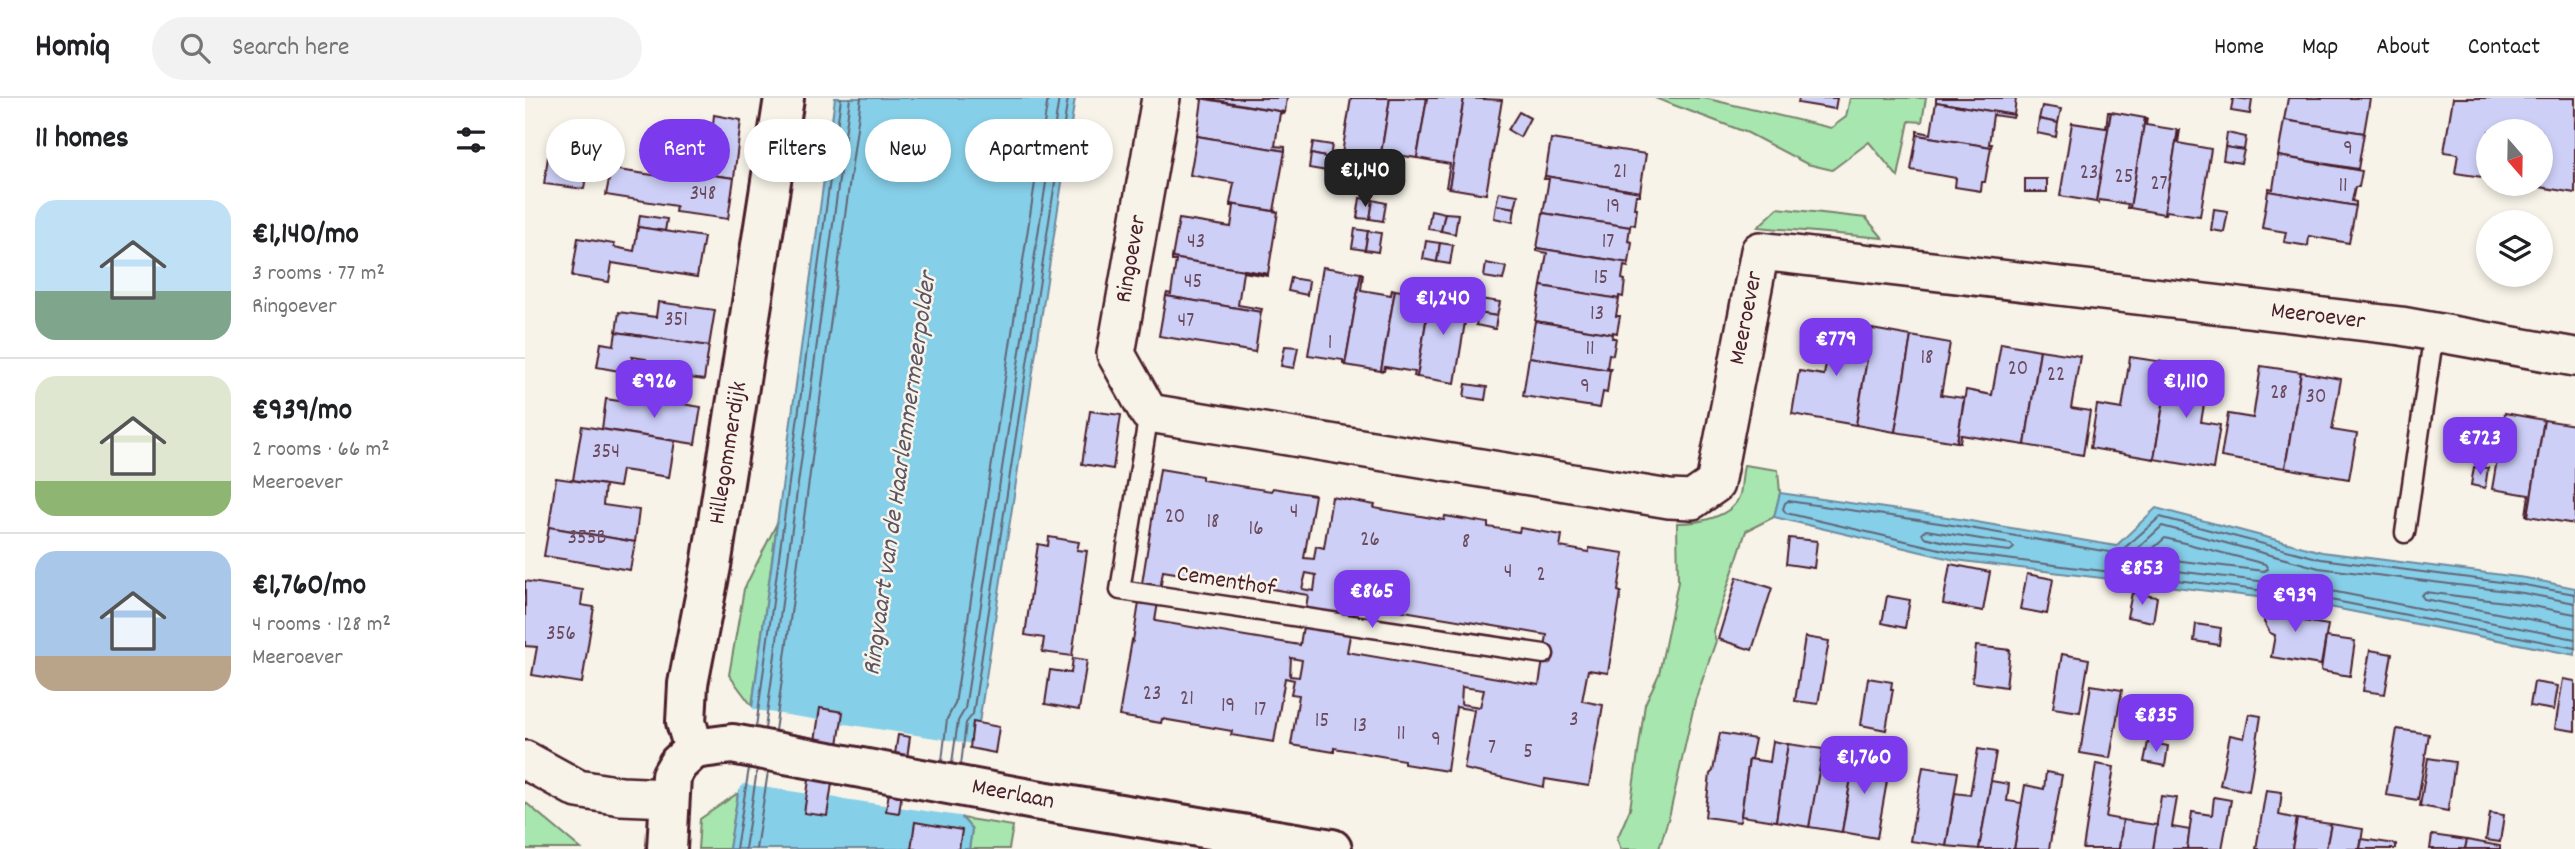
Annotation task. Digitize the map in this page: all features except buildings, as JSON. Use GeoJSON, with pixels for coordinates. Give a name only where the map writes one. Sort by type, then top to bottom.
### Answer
{"type":"FeatureCollection","features":[{"type":"Feature","properties":{"kind":"street","name":"Hillegommerdijk"},"geometry":{"type":"LineString","coordinates":[[694,749],[686,722],[688,684],[713,553],[783,98]]}},
{"type":"Feature","properties":{"kind":"street","name":"Ringoever"},"geometry":{"type":"LineString","coordinates":[[1149,413],[1116,354],[1161,98]]}},
{"type":"Feature","properties":{"kind":"street","name":"Meeroever"},"geometry":{"type":"LineString","coordinates":[[1149,413],[1669,499],[1692,500],[1715,484],[1760,251],[2434,332],[2575,357]]}},
{"type":"Feature","properties":{"kind":"street","name":"Meerlaan"},"geometry":{"type":"LineString","coordinates":[[694,749],[732,744],[1170,823],[1332,849]]}},
{"type":"Feature","properties":{"kind":"street"},"geometry":{"type":"LineString","coordinates":[[667,849],[671,776],[678,764],[694,749]]}},
{"type":"Feature","properties":{"kind":"street"},"geometry":{"type":"LineString","coordinates":[[525,760],[578,789],[621,796],[669,798]]}},
{"type":"Feature","properties":{"kind":"lane"},"geometry":{"type":"LineString","coordinates":[[2405,533],[2434,332]]}},
{"type":"Feature","properties":{"kind":"lane","name":"Cementhof"},"geometry":{"type":"LineString","coordinates":[[1149,413],[1120,590],[1544,654]]}},
{"type":"Feature","properties":{"kind":"green space"},"geometry":{"type":"Polygon","coordinates":[[[1655,98],[1704,98],[1831,128],[1846,117],[1850,98],[1926,98],[1922,122],[1909,121],[1898,177],[1869,142],[1832,170],[1807,164],[1748,133],[1655,98]]]}},
{"type":"Feature","properties":{"kind":"green space"},"geometry":{"type":"Polygon","coordinates":[[[1778,208],[1866,218],[1883,238],[1758,227],[1778,208]]]}},
{"type":"Feature","properties":{"kind":"green space"},"geometry":{"type":"Polygon","coordinates":[[[1744,465],[1778,470],[1780,493],[1774,517],[1746,531],[1713,631],[1716,641],[1695,701],[1670,813],[1659,849],[1621,849],[1617,839],[1630,809],[1645,704],[1659,674],[1678,582],[1677,523],[1714,518],[1730,509],[1740,494],[1744,465]]]}},
{"type":"Feature","properties":{"kind":"green space"},"geometry":{"type":"Polygon","coordinates":[[[777,523],[752,706],[729,675],[744,589],[777,523]]]}},
{"type":"Feature","properties":{"kind":"green space"},"geometry":{"type":"Polygon","coordinates":[[[738,793],[729,849],[698,849],[700,819],[738,793]]]}},
{"type":"Feature","properties":{"kind":"green space"},"geometry":{"type":"Polygon","coordinates":[[[525,802],[581,849],[525,849],[525,802]]]}},
{"type":"Feature","properties":{"kind":"green space"},"geometry":{"type":"Polygon","coordinates":[[[962,818],[1013,826],[1009,849],[969,849],[972,829],[962,818]]]}},
{"type":"Feature","properties":{"kind":"water","name":"Ringvaart van de Haarlemmermeerpolder"},"geometry":{"type":"Polygon","coordinates":[[[835,98],[1075,98],[1072,119],[965,119],[965,182],[1062,182],[979,723],[973,723],[962,818],[972,829],[969,849],[729,849],[752,708],[824,182],[851,182],[851,119],[832,119],[835,98]]]}},
{"type":"Feature","properties":{"kind":"water"},"geometry":{"type":"Polygon","coordinates":[[[1780,493],[1947,517],[2116,546],[2156,508],[2322,552],[2526,578],[2575,588],[2575,655],[2314,604],[1955,560],[1774,517],[1780,493]]]}},
{"type":"Feature","properties":{"kind":"pier"},"geometry":{"type":"Polygon","coordinates":[[[749,704],[755,710],[974,744],[966,817],[743,784],[738,793],[734,793],[749,704]]]}}]}
